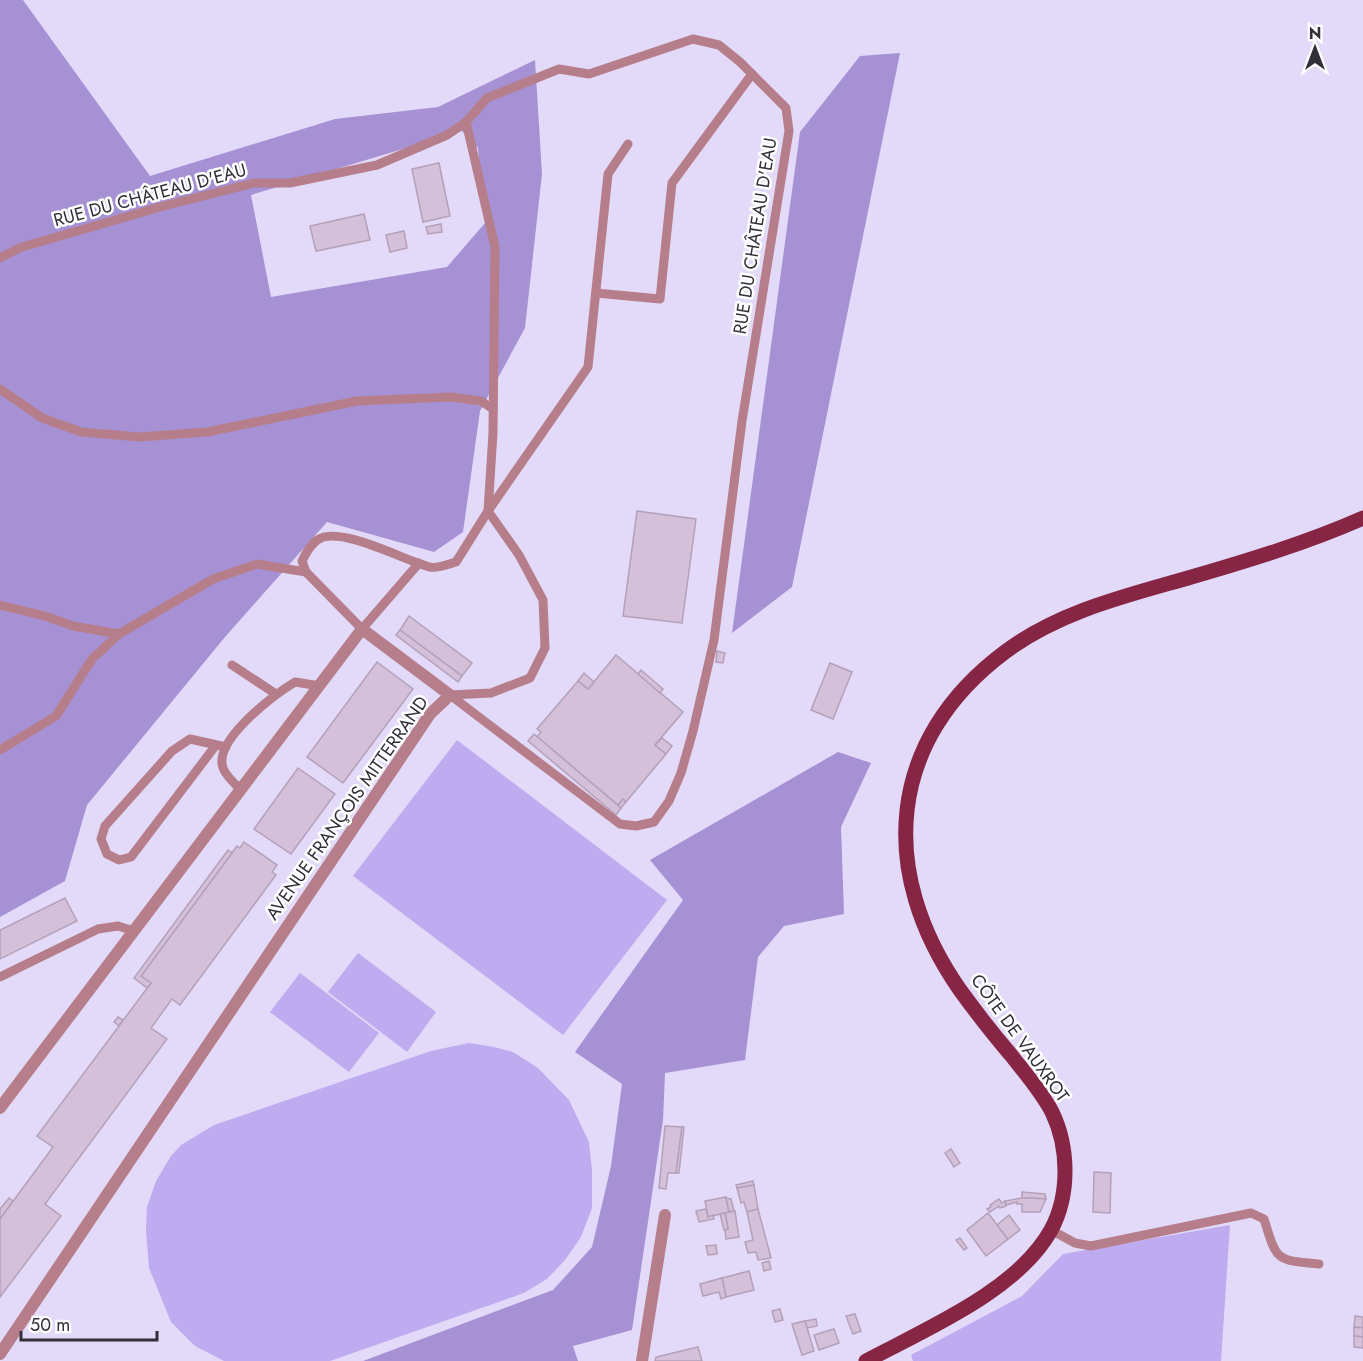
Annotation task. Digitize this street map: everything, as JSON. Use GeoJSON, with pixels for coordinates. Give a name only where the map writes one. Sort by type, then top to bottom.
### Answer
{"type":"FeatureCollection","features":[{"type":"Feature","properties":{"kind":"main road","name":"CÔTE DE VAUXROT"},"geometry":{"type":"LineString","coordinates":[[866,1361],[992,1291],[1019,1271],[1051,1230],[1061,1199],[1064,1164],[1062,1144],[1053,1114],[1044,1097],[975,1010],[941,961],[925,927],[914,892],[907,853],[906,822],[910,786],[920,756],[946,710],[978,673],[1008,649],[1063,617],[1114,599],[1270,554],[1363,518]]}},
{"type":"Feature","properties":{"kind":"street","name":"AVENUE FRANÇOIS MITTERRAND"},"geometry":{"type":"LineString","coordinates":[[0,1354],[430,714],[450,695],[362,629]]}},
{"type":"Feature","properties":{"kind":"street"},"geometry":{"type":"LineString","coordinates":[[0,1108],[362,629]]}},
{"type":"Feature","properties":{"kind":"street"},"geometry":{"type":"LineString","coordinates":[[642,1361],[665,1215]]}},
{"type":"Feature","properties":{"kind":"lane","name":"RUE DU CHÂTEAU D'EAU"},"geometry":{"type":"LineString","coordinates":[[0,258],[19,248],[160,207],[254,183],[290,183],[377,165],[447,135],[466,122],[488,99],[559,69],[589,74],[693,39],[718,45],[752,74],[786,108],[789,131],[742,421],[714,640],[693,732],[681,773],[669,801],[654,822],[636,826],[620,824],[450,695]]}},
{"type":"Feature","properties":{"kind":"lane"},"geometry":{"type":"LineString","coordinates":[[596,293],[660,299],[672,183],[752,74]]}},
{"type":"Feature","properties":{"kind":"lane"},"geometry":{"type":"LineString","coordinates":[[450,695],[491,693],[530,678],[545,648],[543,600],[519,555],[488,511],[493,409],[495,247],[466,122]]}},
{"type":"Feature","properties":{"kind":"lane"},"geometry":{"type":"LineString","coordinates":[[419,563],[362,629],[306,572],[302,561],[307,550],[320,538],[337,536],[387,550],[432,568],[456,562],[488,511],[588,367],[608,174],[628,144]]}},
{"type":"Feature","properties":{"kind":"lane"},"geometry":{"type":"LineString","coordinates":[[0,389],[42,418],[81,432],[139,437],[207,432],[357,401],[451,397],[481,401],[493,409]]}},
{"type":"Feature","properties":{"kind":"lane"},"geometry":{"type":"LineString","coordinates":[[0,750],[56,716],[92,659],[119,634],[213,579],[257,564],[306,572]]}},
{"type":"Feature","properties":{"kind":"lane"},"geometry":{"type":"LineString","coordinates":[[0,605],[45,616],[73,626],[119,634]]}},
{"type":"Feature","properties":{"kind":"lane"},"geometry":{"type":"LineString","coordinates":[[232,665],[276,694]]}},
{"type":"Feature","properties":{"kind":"lane"},"geometry":{"type":"LineString","coordinates":[[221,746],[190,739],[172,751],[105,826],[101,839],[107,854],[119,860],[131,857],[221,746],[276,694],[295,682],[320,686]]}},
{"type":"Feature","properties":{"kind":"lane"},"geometry":{"type":"LineString","coordinates":[[221,746],[223,769],[240,790]]}},
{"type":"Feature","properties":{"kind":"lane"},"geometry":{"type":"LineString","coordinates":[[0,977],[98,929],[118,927],[134,931]]}},
{"type":"Feature","properties":{"kind":"lane"},"geometry":{"type":"LineString","coordinates":[[1051,1230],[1075,1243],[1091,1246],[1251,1213],[1264,1219],[1273,1250],[1286,1261],[1319,1264]]}},
{"type":"Feature","properties":{"kind":"shaded area"},"geometry":{"type":"Polygon","coordinates":[[[0,0],[23,0],[150,176],[335,119],[438,107],[535,60],[542,174],[525,328],[480,411],[463,532],[434,552],[327,522],[225,637],[87,805],[65,881],[0,917],[0,0]],[[462,131],[251,195],[271,297],[447,267],[485,223],[478,148],[462,131]]]}},
{"type":"Feature","properties":{"kind":"shaded area"},"geometry":{"type":"Polygon","coordinates":[[[900,53],[792,587],[732,633],[800,132],[860,56],[900,53]]]}},
{"type":"Feature","properties":{"kind":"shaded area"},"geometry":{"type":"Polygon","coordinates":[[[457,740],[667,900],[563,1035],[353,876],[457,740]]]}},
{"type":"Feature","properties":{"kind":"shaded area"},"geometry":{"type":"Polygon","coordinates":[[[838,752],[871,763],[841,827],[844,914],[784,926],[758,957],[745,1060],[665,1073],[663,1120],[632,1330],[573,1346],[578,1361],[363,1361],[553,1290],[592,1247],[611,1166],[622,1084],[575,1052],[683,900],[650,860],[838,752]]]}},
{"type":"Feature","properties":{"kind":"shaded area"},"geometry":{"type":"Polygon","coordinates":[[[358,953],[436,1012],[407,1052],[328,992],[358,953]]]}},
{"type":"Feature","properties":{"kind":"shaded area"},"geometry":{"type":"Polygon","coordinates":[[[300,973],[379,1033],[349,1072],[270,1012],[300,973]]]}},
{"type":"Feature","properties":{"kind":"shaded area"},"geometry":{"type":"Polygon","coordinates":[[[469,1043],[513,1052],[538,1068],[569,1100],[589,1142],[592,1208],[581,1237],[565,1260],[547,1279],[524,1293],[330,1361],[224,1361],[195,1346],[171,1322],[149,1268],[147,1207],[156,1181],[171,1156],[181,1145],[214,1125],[431,1051],[469,1043]]]}},
{"type":"Feature","properties":{"kind":"shaded area"},"geometry":{"type":"Polygon","coordinates":[[[1230,1225],[1221,1361],[913,1361],[911,1355],[1022,1296],[1063,1254],[1230,1225]]]}},
{"type":"Feature","properties":{"kind":"building"},"geometry":{"type":"Polygon","coordinates":[[[439,163],[450,216],[423,222],[412,169],[439,163]]]}},
{"type":"Feature","properties":{"kind":"building"},"geometry":{"type":"Polygon","coordinates":[[[364,214],[370,240],[316,251],[310,226],[364,214]]]}},
{"type":"Feature","properties":{"kind":"building"},"geometry":{"type":"Polygon","coordinates":[[[441,224],[442,232],[428,234],[426,227],[441,224]]]}},
{"type":"Feature","properties":{"kind":"building"},"geometry":{"type":"Polygon","coordinates":[[[404,231],[407,248],[390,252],[386,235],[404,231]]]}},
{"type":"Feature","properties":{"kind":"building"},"geometry":{"type":"Polygon","coordinates":[[[637,511],[696,519],[682,623],[623,616],[637,511]]]}},
{"type":"Feature","properties":{"kind":"building"},"geometry":{"type":"Polygon","coordinates":[[[409,616],[472,663],[462,676],[400,630],[409,616]]]}},
{"type":"Feature","properties":{"kind":"building"},"geometry":{"type":"Polygon","coordinates":[[[400,630],[462,676],[458,682],[396,635],[400,630]]]}},
{"type":"Feature","properties":{"kind":"building"},"geometry":{"type":"Polygon","coordinates":[[[717,651],[725,653],[723,663],[716,662],[717,651]]]}},
{"type":"Feature","properties":{"kind":"building"},"geometry":{"type":"Polygon","coordinates":[[[616,655],[683,712],[655,745],[666,754],[626,802],[623,799],[618,805],[537,737],[541,732],[537,729],[578,681],[588,689],[616,655]]]}},
{"type":"Feature","properties":{"kind":"building"},"geometry":{"type":"Polygon","coordinates":[[[377,662],[413,689],[343,783],[307,757],[377,662]]]}},
{"type":"Feature","properties":{"kind":"building"},"geometry":{"type":"Polygon","coordinates":[[[830,663],[852,672],[833,719],[811,710],[830,663]]]}},
{"type":"Feature","properties":{"kind":"building"},"geometry":{"type":"Polygon","coordinates":[[[641,670],[663,689],[660,693],[638,674],[641,670]]]}},
{"type":"Feature","properties":{"kind":"building"},"geometry":{"type":"Polygon","coordinates":[[[584,673],[594,682],[588,689],[578,681],[584,673]]]}},
{"type":"Feature","properties":{"kind":"building"},"geometry":{"type":"Polygon","coordinates":[[[534,734],[621,808],[616,815],[528,741],[534,734]]]}},
{"type":"Feature","properties":{"kind":"building"},"geometry":{"type":"Polygon","coordinates":[[[662,738],[672,746],[666,754],[655,745],[662,738]]]}},
{"type":"Feature","properties":{"kind":"building"},"geometry":{"type":"Polygon","coordinates":[[[298,768],[335,794],[291,854],[254,829],[298,768]]]}},
{"type":"Feature","properties":{"kind":"building"},"geometry":{"type":"Polygon","coordinates":[[[623,799],[626,802],[621,808],[618,805],[623,799]]]}},
{"type":"Feature","properties":{"kind":"building"},"geometry":{"type":"Polygon","coordinates":[[[244,842],[277,865],[272,872],[276,875],[180,1005],[172,999],[151,1028],[167,1039],[45,1204],[61,1216],[0,1297],[0,1219],[53,1147],[37,1136],[151,983],[141,976],[237,846],[240,848],[244,842]]]}},
{"type":"Feature","properties":{"kind":"building"},"geometry":{"type":"Polygon","coordinates":[[[228,850],[232,853],[141,976],[151,983],[147,988],[134,978],[228,850]]]}},
{"type":"Feature","properties":{"kind":"building"},"geometry":{"type":"Polygon","coordinates":[[[65,898],[77,921],[0,959],[0,930],[65,898]]]}},
{"type":"Feature","properties":{"kind":"building"},"geometry":{"type":"Polygon","coordinates":[[[118,1017],[123,1020],[119,1026],[114,1022],[118,1017]]]}},
{"type":"Feature","properties":{"kind":"building"},"geometry":{"type":"Polygon","coordinates":[[[665,1126],[682,1127],[676,1173],[668,1173],[666,1189],[659,1188],[665,1126]]]}},
{"type":"Feature","properties":{"kind":"building"},"geometry":{"type":"Polygon","coordinates":[[[682,1127],[684,1127],[679,1173],[676,1173],[682,1127]]]}},
{"type":"Feature","properties":{"kind":"building"},"geometry":{"type":"Polygon","coordinates":[[[951,1149],[960,1163],[954,1167],[945,1153],[951,1149]]]}},
{"type":"Feature","properties":{"kind":"building"},"geometry":{"type":"Polygon","coordinates":[[[1094,1172],[1111,1173],[1110,1213],[1093,1212],[1094,1172]]]}},
{"type":"Feature","properties":{"kind":"building"},"geometry":{"type":"Polygon","coordinates":[[[753,1181],[754,1185],[737,1188],[736,1185],[753,1181]]]}},
{"type":"Feature","properties":{"kind":"building"},"geometry":{"type":"Polygon","coordinates":[[[754,1185],[758,1209],[747,1212],[744,1202],[741,1203],[737,1188],[754,1185]]]}},
{"type":"Feature","properties":{"kind":"building"},"geometry":{"type":"Polygon","coordinates":[[[1022,1192],[1045,1194],[1046,1199],[1022,1198],[1022,1192]]]}},
{"type":"Feature","properties":{"kind":"building"},"geometry":{"type":"Polygon","coordinates":[[[726,1197],[729,1212],[708,1217],[705,1201],[726,1197]]]}},
{"type":"Feature","properties":{"kind":"building"},"geometry":{"type":"Polygon","coordinates":[[[9,1198],[13,1201],[0,1219],[0,1209],[9,1198]]]}},
{"type":"Feature","properties":{"kind":"building"},"geometry":{"type":"Polygon","coordinates":[[[726,1198],[731,1199],[734,1211],[729,1212],[726,1198]]]}},
{"type":"Feature","properties":{"kind":"building"},"geometry":{"type":"Polygon","coordinates":[[[1022,1198],[1046,1199],[1040,1212],[1022,1212],[1022,1204],[1017,1204],[1017,1202],[1006,1205],[1005,1201],[1022,1198]]]}},
{"type":"Feature","properties":{"kind":"building"},"geometry":{"type":"Polygon","coordinates":[[[999,1199],[1002,1203],[1005,1201],[1006,1206],[1000,1208],[999,1206],[990,1212],[987,1209],[999,1199]]]}},
{"type":"Feature","properties":{"kind":"building"},"geometry":{"type":"Polygon","coordinates":[[[706,1209],[708,1217],[713,1215],[714,1219],[699,1222],[696,1211],[706,1209]]]}},
{"type":"Feature","properties":{"kind":"building"},"geometry":{"type":"Polygon","coordinates":[[[758,1209],[771,1258],[758,1260],[756,1252],[748,1253],[745,1242],[753,1240],[747,1212],[758,1209]]]}},
{"type":"Feature","properties":{"kind":"building"},"geometry":{"type":"Polygon","coordinates":[[[735,1211],[739,1237],[726,1239],[725,1230],[728,1229],[725,1213],[735,1211]]]}},
{"type":"Feature","properties":{"kind":"building"},"geometry":{"type":"Polygon","coordinates":[[[725,1213],[728,1229],[724,1230],[720,1214],[725,1213]]]}},
{"type":"Feature","properties":{"kind":"building"},"geometry":{"type":"Polygon","coordinates":[[[988,1213],[1008,1239],[986,1256],[967,1230],[988,1213]]]}},
{"type":"Feature","properties":{"kind":"building"},"geometry":{"type":"Polygon","coordinates":[[[1009,1215],[1020,1230],[1008,1239],[997,1225],[1009,1215]]]}},
{"type":"Feature","properties":{"kind":"building"},"geometry":{"type":"Polygon","coordinates":[[[960,1238],[967,1248],[964,1250],[956,1240],[960,1238]]]}},
{"type":"Feature","properties":{"kind":"building"},"geometry":{"type":"Polygon","coordinates":[[[716,1245],[717,1254],[708,1255],[706,1246],[716,1245]]]}},
{"type":"Feature","properties":{"kind":"building"},"geometry":{"type":"Polygon","coordinates":[[[769,1261],[771,1269],[764,1271],[762,1263],[769,1261]]]}},
{"type":"Feature","properties":{"kind":"building"},"geometry":{"type":"Polygon","coordinates":[[[749,1271],[754,1290],[726,1297],[722,1278],[749,1271]]]}},
{"type":"Feature","properties":{"kind":"building"},"geometry":{"type":"Polygon","coordinates":[[[722,1278],[726,1297],[721,1299],[719,1292],[703,1296],[700,1284],[722,1278]]]}},
{"type":"Feature","properties":{"kind":"building"},"geometry":{"type":"Polygon","coordinates":[[[780,1309],[783,1320],[775,1322],[772,1311],[780,1309]]]}},
{"type":"Feature","properties":{"kind":"building"},"geometry":{"type":"Polygon","coordinates":[[[855,1314],[861,1331],[853,1334],[846,1316],[855,1314]]]}},
{"type":"Feature","properties":{"kind":"building"},"geometry":{"type":"Polygon","coordinates":[[[1355,1316],[1363,1317],[1363,1328],[1354,1327],[1355,1316]]]}},
{"type":"Feature","properties":{"kind":"building"},"geometry":{"type":"Polygon","coordinates":[[[816,1319],[817,1326],[807,1328],[805,1321],[816,1319]]]}},
{"type":"Feature","properties":{"kind":"building"},"geometry":{"type":"Polygon","coordinates":[[[805,1321],[814,1351],[802,1355],[792,1324],[805,1321]]]}},
{"type":"Feature","properties":{"kind":"building"},"geometry":{"type":"Polygon","coordinates":[[[1354,1327],[1363,1328],[1363,1337],[1354,1336],[1354,1327]]]}},
{"type":"Feature","properties":{"kind":"building"},"geometry":{"type":"Polygon","coordinates":[[[834,1329],[839,1343],[819,1350],[814,1335],[834,1329]]]}},
{"type":"Feature","properties":{"kind":"building"},"geometry":{"type":"Polygon","coordinates":[[[1354,1336],[1363,1337],[1363,1348],[1354,1347],[1354,1336]]]}},
{"type":"Feature","properties":{"kind":"building"},"geometry":{"type":"Polygon","coordinates":[[[698,1347],[702,1361],[655,1361],[656,1357],[698,1347]]]}}]}
